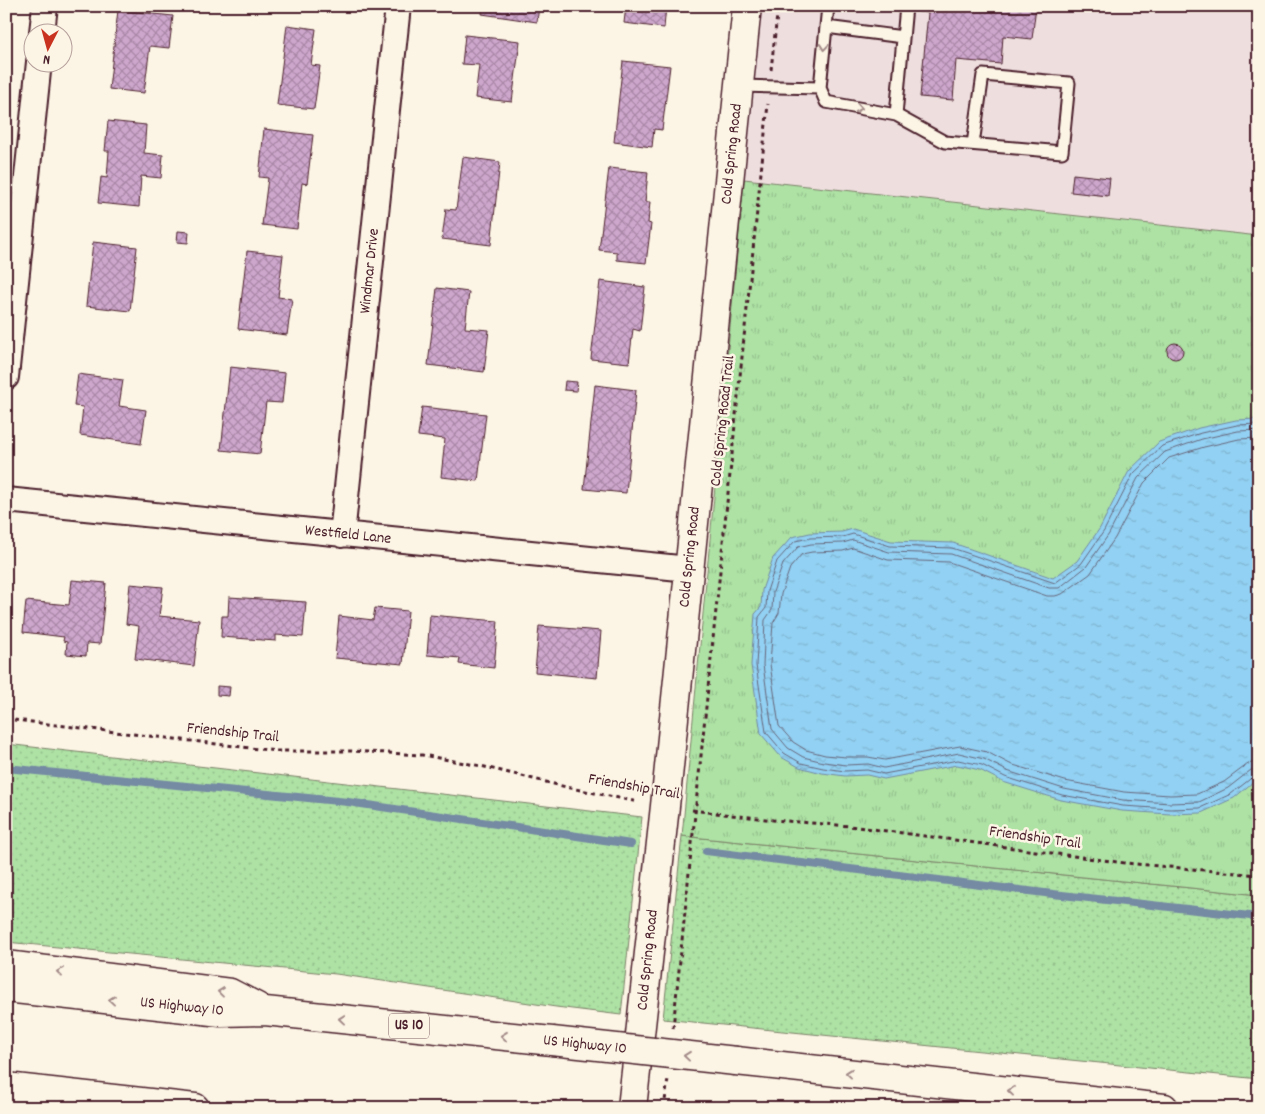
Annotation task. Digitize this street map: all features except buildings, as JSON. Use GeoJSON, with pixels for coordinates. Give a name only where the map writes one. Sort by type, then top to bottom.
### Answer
{"type":"FeatureCollection","features":[{"type":"Feature","properties":{"kind":"main road","name":"Cold Spring Road"},"geometry":{"type":"LineString","coordinates":[[632,1108],[747,6]]}},
{"type":"Feature","properties":{"kind":"main road"},"geometry":{"type":"LineString","coordinates":[[6,965],[230,993],[265,1012]]}},
{"type":"Feature","properties":{"kind":"main road","name":"US Highway 10"},"geometry":{"type":"LineString","coordinates":[[6,988],[221,1012],[265,1012],[552,1041],[1164,1108]]}},
{"type":"Feature","properties":{"kind":"main road"},"geometry":{"type":"LineString","coordinates":[[6,1087],[195,1108]]}},
{"type":"Feature","properties":{"kind":"street"},"geometry":{"type":"LineString","coordinates":[[43,22],[45,6]]}},
{"type":"Feature","properties":{"kind":"street","name":"Windmar Drive"},"geometry":{"type":"LineString","coordinates":[[342,535],[398,6]]}},
{"type":"Feature","properties":{"kind":"street"},"geometry":{"type":"LineString","coordinates":[[6,377],[38,72]]}},
{"type":"Feature","properties":{"kind":"street","name":"Westfield Lane"},"geometry":{"type":"LineString","coordinates":[[6,500],[689,569]]}},
{"type":"Feature","properties":{"kind":"lane"},"geometry":{"type":"LineString","coordinates":[[828,6],[820,88],[826,102],[896,115],[945,142],[1062,152],[1069,83],[983,75],[973,144]]}},
{"type":"Feature","properties":{"kind":"lane"},"geometry":{"type":"LineString","coordinates":[[896,115],[906,6]]}},
{"type":"Feature","properties":{"kind":"lane"},"geometry":{"type":"LineString","coordinates":[[826,27],[903,37]]}},
{"type":"Feature","properties":{"kind":"lane"},"geometry":{"type":"LineString","coordinates":[[739,86],[820,88]]}},
{"type":"Feature","properties":{"kind":"path","name":"Cold Spring Road Trail"},"geometry":{"type":"LineString","coordinates":[[673,1029],[778,6]]}},
{"type":"Feature","properties":{"kind":"path","name":"Friendship Trail"},"geometry":{"type":"LineString","coordinates":[[6,719],[276,752],[351,751],[422,755],[481,766],[566,788],[696,811],[850,826],[1125,863],[1259,875]]}},
{"type":"Feature","properties":{"kind":"path"},"geometry":{"type":"LineString","coordinates":[[664,1108],[668,1078]]}},
{"type":"Feature","properties":{"kind":"shaded area"},"geometry":{"type":"Polygon","coordinates":[[[762,6],[1259,6],[1259,236],[744,179],[762,6]]]}},
{"type":"Feature","properties":{"kind":"green space"},"geometry":{"type":"Polygon","coordinates":[[[744,179],[1259,236],[1259,895],[682,836],[744,179]]]}},
{"type":"Feature","properties":{"kind":"green space"},"geometry":{"type":"Polygon","coordinates":[[[6,744],[642,817],[621,1015],[336,974],[6,942],[6,744]]]}},
{"type":"Feature","properties":{"kind":"green space"},"geometry":{"type":"Polygon","coordinates":[[[682,836],[1259,895],[1259,1079],[663,1019],[682,836]]]}},
{"type":"Feature","properties":{"kind":"water"},"geometry":{"type":"Polygon","coordinates":[[[1259,419],[1259,777],[1234,798],[1201,813],[1170,814],[1122,811],[1061,800],[1003,782],[980,770],[957,765],[884,779],[867,775],[845,776],[822,773],[799,767],[781,757],[761,734],[751,665],[755,614],[761,607],[762,590],[773,558],[792,537],[810,533],[842,532],[853,529],[891,541],[953,543],[1053,578],[1077,561],[1100,528],[1129,471],[1159,442],[1199,428],[1236,420],[1259,419]]]}},
{"type":"Feature","properties":{"kind":"waterway"},"geometry":{"type":"LineString","coordinates":[[6,768],[348,802],[631,844]]}},
{"type":"Feature","properties":{"kind":"waterway"},"geometry":{"type":"LineString","coordinates":[[706,851],[1053,894],[1259,917]]}}]}
